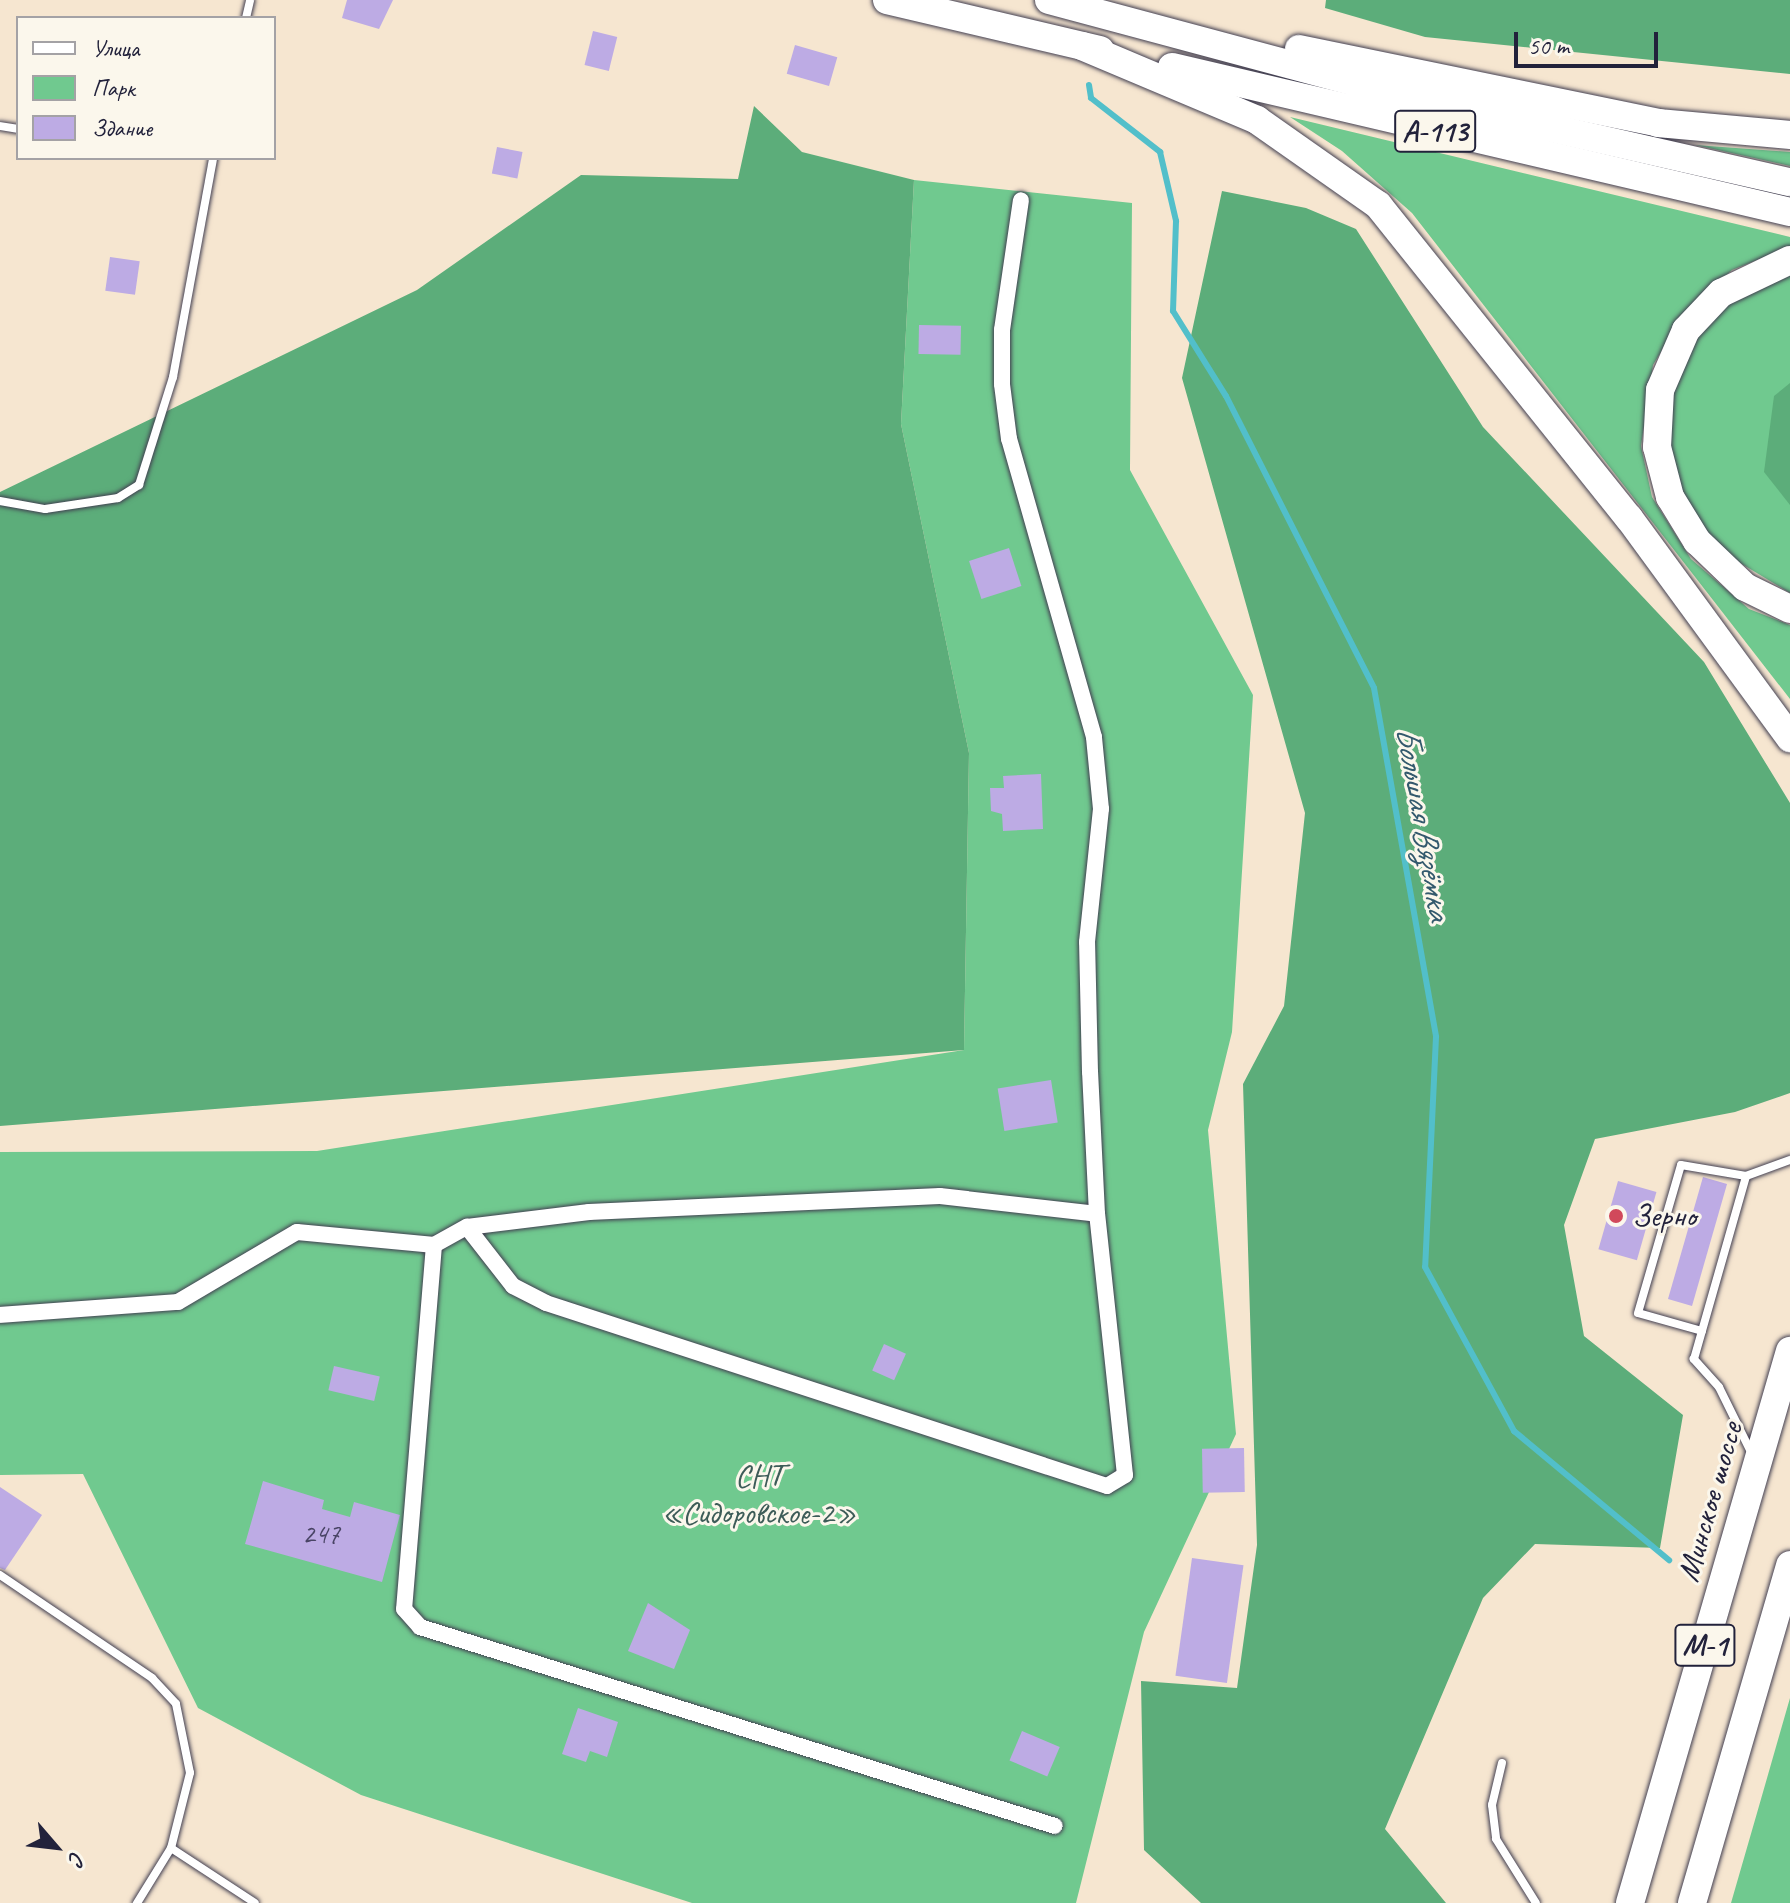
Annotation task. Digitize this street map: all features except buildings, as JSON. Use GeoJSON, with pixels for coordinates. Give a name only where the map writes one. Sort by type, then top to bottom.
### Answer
{"type":"FeatureCollection","features":[{"type":"Feature","properties":{"kind":"highway","name":"А-113"},"geometry":{"type":"LineString","coordinates":[[887,0],[1790,212]]}},
{"type":"Feature","properties":{"kind":"highway","name":"А-113"},"geometry":{"type":"LineString","coordinates":[[1049,0],[1388,91],[1790,182]]}},
{"type":"Feature","properties":{"kind":"highway"},"geometry":{"type":"LineString","coordinates":[[1145,24],[1480,82],[1658,123],[1790,135]]}},
{"type":"Feature","properties":{"kind":"highway"},"geometry":{"type":"LineString","coordinates":[[1082,46],[1257,120],[1378,205],[1621,508],[1790,738]]}},
{"type":"Feature","properties":{"kind":"highway"},"geometry":{"type":"LineString","coordinates":[[1790,260],[1721,293],[1686,330],[1660,390],[1657,447],[1670,497],[1697,541],[1745,587],[1790,609]]}},
{"type":"Feature","properties":{"kind":"highway","name":"Минское шоссе"},"geometry":{"type":"LineString","coordinates":[[1630,1903],[1790,1351]]}},
{"type":"Feature","properties":{"kind":"highway","name":"М-1"},"geometry":{"type":"LineString","coordinates":[[1692,1903],[1790,1565]]}},
{"type":"Feature","properties":{"kind":"street"},"geometry":{"type":"LineString","coordinates":[[467,1227],[513,1286],[546,1303],[1107,1486],[1125,1475],[1097,1214],[1087,942],[1101,809],[1082,676],[1009,439],[1002,330],[1021,200]]}},
{"type":"Feature","properties":{"kind":"street"},"geometry":{"type":"LineString","coordinates":[[0,1315],[178,1302],[297,1232],[434,1245],[467,1227],[589,1212],[940,1196],[1097,1214]]}},
{"type":"Feature","properties":{"kind":"street"},"geometry":{"type":"LineString","coordinates":[[434,1245],[404,1609],[420,1627],[1055,1826]]}},
{"type":"Feature","properties":{"kind":"lane"},"geometry":{"type":"LineString","coordinates":[[0,501],[45,509],[118,498],[139,485],[173,377],[212,160]]}},
{"type":"Feature","properties":{"kind":"lane"},"geometry":{"type":"LineString","coordinates":[[1702,1331],[1638,1313],[1681,1165],[1746,1176],[1790,1160]]}},
{"type":"Feature","properties":{"kind":"lane"},"geometry":{"type":"LineString","coordinates":[[1746,1176],[1694,1359],[1719,1387],[1754,1472]]}},
{"type":"Feature","properties":{"kind":"lane"},"geometry":{"type":"LineString","coordinates":[[0,1575],[152,1678],[176,1704],[190,1773],[171,1848],[137,1903]]}},
{"type":"Feature","properties":{"kind":"lane"},"geometry":{"type":"LineString","coordinates":[[1502,1763],[1492,1805],[1496,1839],[1536,1903]]}},
{"type":"Feature","properties":{"kind":"lane"},"geometry":{"type":"LineString","coordinates":[[171,1848],[255,1903]]}},
{"type":"Feature","properties":{"kind":"green space"},"geometry":{"type":"Polygon","coordinates":[[[1326,0],[1790,0],[1790,74],[1425,37],[1325,8],[1326,0]]]}},
{"type":"Feature","properties":{"kind":"green space"},"geometry":{"type":"Polygon","coordinates":[[[754,106],[802,152],[914,180],[901,424],[969,753],[964,1050],[0,1126],[0,492],[417,290],[581,175],[738,179],[754,106]]]}},
{"type":"Feature","properties":{"kind":"green space"},"geometry":{"type":"Polygon","coordinates":[[[1290,117],[1790,237],[1790,247],[1732,270],[1684,314],[1653,365],[1641,446],[1652,497],[1691,559],[1749,609],[1790,625],[1790,699],[1412,213],[1342,151],[1290,117]]]}},
{"type":"Feature","properties":{"kind":"green space"},"geometry":{"type":"Polygon","coordinates":[[[1695,145],[1790,152],[1790,166],[1695,145]]]}},
{"type":"Feature","properties":{"kind":"green space","name":"СНТ «Сидоровское-2»"},"geometry":{"type":"Polygon","coordinates":[[[914,180],[1132,203],[1130,470],[1253,695],[1232,1032],[1208,1130],[1236,1434],[1144,1632],[1076,1903],[692,1903],[361,1795],[198,1708],[83,1474],[0,1475],[0,1152],[317,1151],[964,1050],[969,753],[901,424],[914,180]]]}},
{"type":"Feature","properties":{"kind":"green space"},"geometry":{"type":"Polygon","coordinates":[[[1222,191],[1306,208],[1356,229],[1483,427],[1704,662],[1790,803],[1790,1093],[1735,1112],[1595,1139],[1564,1225],[1584,1336],[1683,1415],[1660,1548],[1535,1544],[1483,1598],[1385,1829],[1446,1903],[1201,1903],[1144,1850],[1141,1681],[1237,1688],[1257,1545],[1243,1084],[1284,1006],[1305,813],[1182,378],[1222,191]]]}},
{"type":"Feature","properties":{"kind":"green space"},"geometry":{"type":"Polygon","coordinates":[[[1790,270],[1790,593],[1717,549],[1684,503],[1670,457],[1671,392],[1683,356],[1719,308],[1790,270]]]}},
{"type":"Feature","properties":{"kind":"green space"},"geometry":{"type":"Polygon","coordinates":[[[1790,383],[1790,505],[1764,472],[1774,396],[1790,383]]]}},
{"type":"Feature","properties":{"kind":"green space"},"geometry":{"type":"Polygon","coordinates":[[[1790,1698],[1790,1903],[1731,1903],[1757,1813],[1790,1698]]]}},
{"type":"Feature","properties":{"kind":"waterway","name":"Большая Вязёмка"},"geometry":{"type":"LineString","coordinates":[[1089,85],[1091,98],[1160,152],[1176,221],[1173,311],[1226,396],[1374,688],[1436,1037],[1425,1267],[1514,1431],[1669,1560]]}},
{"type":"Feature","properties":{"kind":"place","name":"Зерно"},"geometry":{"type":"Point","coordinates":[1616,1216]}}]}
